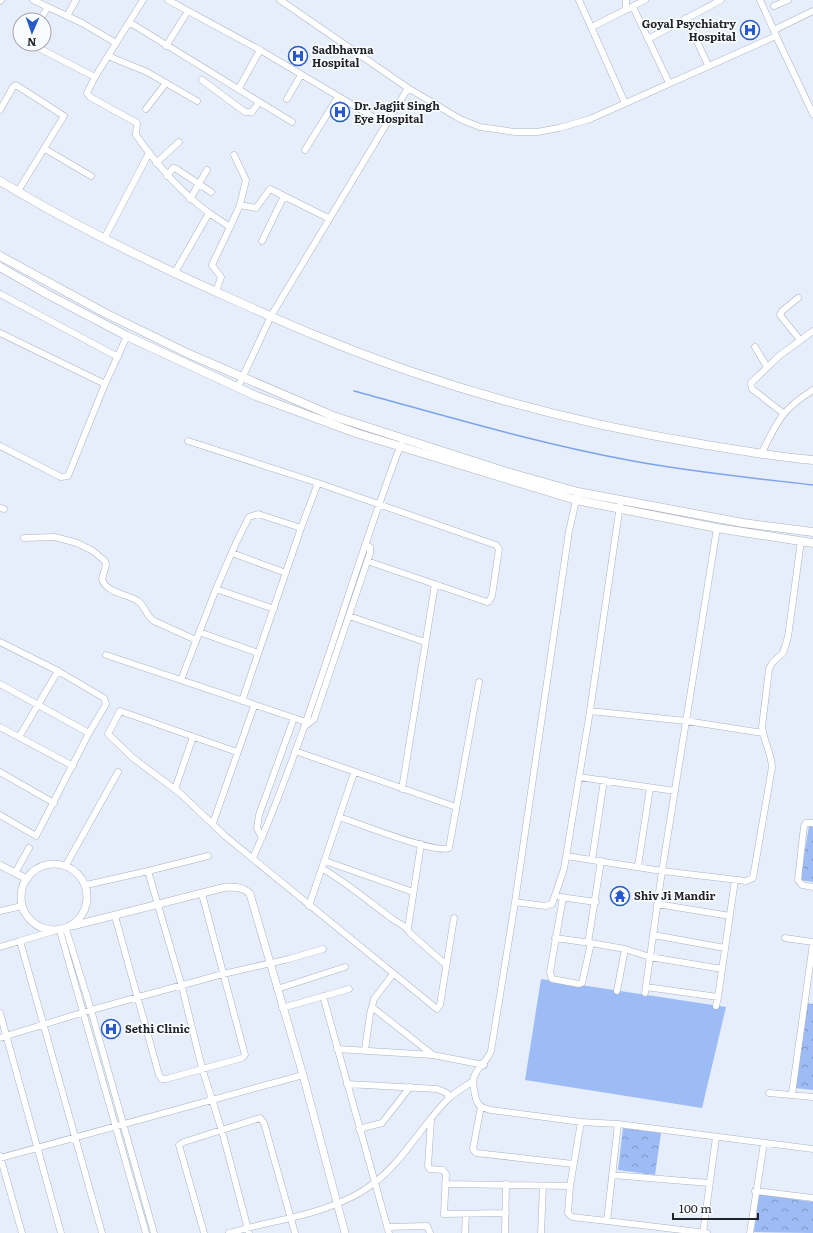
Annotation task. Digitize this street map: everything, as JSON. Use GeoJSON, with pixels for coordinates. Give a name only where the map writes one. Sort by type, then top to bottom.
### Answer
{"type":"FeatureCollection","features":[{"type":"Feature","properties":{"kind":"main road"},"geometry":{"type":"LineString","coordinates":[[0,180],[18,192],[104,239],[174,274],[313,335],[397,366],[534,408],[660,437],[761,454],[813,460]]}},
{"type":"Feature","properties":{"kind":"main road"},"geometry":{"type":"LineString","coordinates":[[0,256],[105,313],[189,354],[334,416],[402,443]]}},
{"type":"Feature","properties":{"kind":"main road"},"geometry":{"type":"LineString","coordinates":[[0,267],[47,294],[127,336],[256,396],[356,433],[402,443],[618,509],[717,528],[813,543]]}},
{"type":"Feature","properties":{"kind":"main road"},"geometry":{"type":"LineString","coordinates":[[577,496],[621,500],[744,523],[813,532]]}},
{"type":"Feature","properties":{"kind":"street"},"geometry":{"type":"LineString","coordinates":[[33,0],[67,16],[116,43]]}},
{"type":"Feature","properties":{"kind":"street"},"geometry":{"type":"LineString","coordinates":[[67,16],[76,0]]}},
{"type":"Feature","properties":{"kind":"street"},"geometry":{"type":"LineString","coordinates":[[143,0],[95,77],[88,91],[88,96],[137,123],[136,134],[149,154],[167,176],[190,199],[230,227]]}},
{"type":"Feature","properties":{"kind":"street"},"geometry":{"type":"LineString","coordinates":[[168,0],[260,50],[385,124]]}},
{"type":"Feature","properties":{"kind":"street"},"geometry":{"type":"LineString","coordinates":[[280,0],[408,88],[469,123],[497,131],[515,132],[537,132],[575,124],[669,84],[775,33],[813,11]]}},
{"type":"Feature","properties":{"kind":"street"},"geometry":{"type":"LineString","coordinates":[[579,0],[625,103]]}},
{"type":"Feature","properties":{"kind":"street"},"geometry":{"type":"LineString","coordinates":[[626,0],[626,10]]}},
{"type":"Feature","properties":{"kind":"street"},"geometry":{"type":"LineString","coordinates":[[592,27],[645,0]]}},
{"type":"Feature","properties":{"kind":"street"},"geometry":{"type":"LineString","coordinates":[[648,39],[721,0]]}},
{"type":"Feature","properties":{"kind":"street"},"geometry":{"type":"LineString","coordinates":[[760,0],[811,106],[813,114]]}},
{"type":"Feature","properties":{"kind":"street"},"geometry":{"type":"LineString","coordinates":[[774,6],[788,0]]}},
{"type":"Feature","properties":{"kind":"street"},"geometry":{"type":"LineString","coordinates":[[45,12],[48,7]]}},
{"type":"Feature","properties":{"kind":"street"},"geometry":{"type":"LineString","coordinates":[[633,7],[669,84]]}},
{"type":"Feature","properties":{"kind":"street"},"geometry":{"type":"LineString","coordinates":[[166,46],[188,11]]}},
{"type":"Feature","properties":{"kind":"street"},"geometry":{"type":"LineString","coordinates":[[686,18],[708,65]]}},
{"type":"Feature","properties":{"kind":"street"},"geometry":{"type":"LineString","coordinates":[[129,22],[166,46],[239,88],[292,122]]}},
{"type":"Feature","properties":{"kind":"street"},"geometry":{"type":"LineString","coordinates":[[239,88],[260,50]]}},
{"type":"Feature","properties":{"kind":"street"},"geometry":{"type":"LineString","coordinates":[[47,52],[95,77]]}},
{"type":"Feature","properties":{"kind":"street"},"geometry":{"type":"LineString","coordinates":[[108,56],[140,69],[197,101]]}},
{"type":"Feature","properties":{"kind":"street"},"geometry":{"type":"LineString","coordinates":[[287,98],[301,75]]}},
{"type":"Feature","properties":{"kind":"street"},"geometry":{"type":"LineString","coordinates":[[202,80],[245,112],[252,112],[259,102]]}},
{"type":"Feature","properties":{"kind":"street"},"geometry":{"type":"LineString","coordinates":[[146,109],[166,83]]}},
{"type":"Feature","properties":{"kind":"street"},"geometry":{"type":"LineString","coordinates":[[0,110],[12,87],[16,85],[62,113],[64,118],[18,192]]}},
{"type":"Feature","properties":{"kind":"street"},"geometry":{"type":"LineString","coordinates":[[238,387],[271,316],[328,218],[408,88]]}},
{"type":"Feature","properties":{"kind":"street"},"geometry":{"type":"LineString","coordinates":[[305,150],[338,97]]}},
{"type":"Feature","properties":{"kind":"street"},"geometry":{"type":"LineString","coordinates":[[156,163],[179,142]]}},
{"type":"Feature","properties":{"kind":"street"},"geometry":{"type":"LineString","coordinates":[[45,149],[91,176]]}},
{"type":"Feature","properties":{"kind":"street"},"geometry":{"type":"LineString","coordinates":[[104,239],[149,154]]}},
{"type":"Feature","properties":{"kind":"street"},"geometry":{"type":"LineString","coordinates":[[216,292],[221,277],[212,265],[240,205],[246,180],[234,155]]}},
{"type":"Feature","properties":{"kind":"street"},"geometry":{"type":"LineString","coordinates":[[167,176],[175,168],[211,192]]}},
{"type":"Feature","properties":{"kind":"street"},"geometry":{"type":"LineString","coordinates":[[190,199],[207,170]]}},
{"type":"Feature","properties":{"kind":"street"},"geometry":{"type":"LineString","coordinates":[[240,205],[256,208],[270,189],[328,218]]}},
{"type":"Feature","properties":{"kind":"street"},"geometry":{"type":"LineString","coordinates":[[262,241],[284,196]]}},
{"type":"Feature","properties":{"kind":"street"},"geometry":{"type":"LineString","coordinates":[[174,274],[209,213]]}},
{"type":"Feature","properties":{"kind":"street"},"geometry":{"type":"LineString","coordinates":[[0,294],[118,357]]}},
{"type":"Feature","properties":{"kind":"street"},"geometry":{"type":"LineString","coordinates":[[798,298],[782,311],[780,315],[800,340]]}},
{"type":"Feature","properties":{"kind":"street"},"geometry":{"type":"LineString","coordinates":[[783,413],[750,386],[752,380],[813,331]]}},
{"type":"Feature","properties":{"kind":"street"},"geometry":{"type":"LineString","coordinates":[[0,333],[105,384]]}},
{"type":"Feature","properties":{"kind":"street"},"geometry":{"type":"LineString","coordinates":[[0,446],[61,477],[68,476],[105,384],[127,336]]}},
{"type":"Feature","properties":{"kind":"street"},"geometry":{"type":"LineString","coordinates":[[755,347],[767,367]]}},
{"type":"Feature","properties":{"kind":"street"},"geometry":{"type":"LineString","coordinates":[[761,454],[783,413],[798,399],[813,390]]}},
{"type":"Feature","properties":{"kind":"street"},"geometry":{"type":"LineString","coordinates":[[188,441],[318,483],[498,547],[492,596],[489,601],[483,601],[367,561]]}},
{"type":"Feature","properties":{"kind":"street"},"geometry":{"type":"LineString","coordinates":[[253,858],[305,724],[365,544],[402,443]]}},
{"type":"Feature","properties":{"kind":"street"},"geometry":{"type":"LineString","coordinates":[[242,701],[301,528],[318,483]]}},
{"type":"Feature","properties":{"kind":"street"},"geometry":{"type":"LineString","coordinates":[[229,1233],[249,1230],[337,1204],[357,1195],[374,1183],[397,1161],[449,1098],[473,1081],[476,1074],[484,1065],[491,1051],[516,902],[569,531],[577,496]]}},
{"type":"Feature","properties":{"kind":"street"},"geometry":{"type":"LineString","coordinates":[[601,861],[584,978],[579,984],[554,980],[551,978],[559,896],[590,711],[618,509],[621,500]]}},
{"type":"Feature","properties":{"kind":"street"},"geometry":{"type":"LineString","coordinates":[[181,680],[216,589],[247,520],[253,514],[258,514],[301,528]]}},
{"type":"Feature","properties":{"kind":"street"},"geometry":{"type":"LineString","coordinates":[[717,528],[662,871],[645,990],[718,997]]}},
{"type":"Feature","properties":{"kind":"street"},"geometry":{"type":"LineString","coordinates":[[24,538],[63,538],[93,551],[105,561],[106,565],[102,579],[106,586],[139,602],[148,616],[154,621],[196,640]]}},
{"type":"Feature","properties":{"kind":"street"},"geometry":{"type":"LineString","coordinates":[[566,856],[638,866],[662,871],[750,881],[754,874],[772,767],[772,758],[763,733],[763,715],[769,669],[772,663],[783,652],[788,637],[801,541]]}},
{"type":"Feature","properties":{"kind":"street"},"geometry":{"type":"LineString","coordinates":[[305,724],[314,719],[349,616],[370,548],[365,544]]}},
{"type":"Feature","properties":{"kind":"street"},"geometry":{"type":"LineString","coordinates":[[232,553],[286,573]]}},
{"type":"Feature","properties":{"kind":"street"},"geometry":{"type":"LineString","coordinates":[[402,789],[435,584]]}},
{"type":"Feature","properties":{"kind":"street"},"geometry":{"type":"LineString","coordinates":[[216,589],[274,609]]}},
{"type":"Feature","properties":{"kind":"street"},"geometry":{"type":"LineString","coordinates":[[349,616],[425,642]]}},
{"type":"Feature","properties":{"kind":"street"},"geometry":{"type":"LineString","coordinates":[[199,632],[258,653]]}},
{"type":"Feature","properties":{"kind":"street"},"geometry":{"type":"LineString","coordinates":[[0,642],[58,670],[106,701],[106,704],[89,733],[36,836],[0,815]]}},
{"type":"Feature","properties":{"kind":"street"},"geometry":{"type":"LineString","coordinates":[[106,655],[254,706],[294,718],[305,724]]}},
{"type":"Feature","properties":{"kind":"street"},"geometry":{"type":"LineString","coordinates":[[19,737],[58,670]]}},
{"type":"Feature","properties":{"kind":"street"},"geometry":{"type":"LineString","coordinates":[[339,817],[421,844],[441,849],[449,848],[479,682]]}},
{"type":"Feature","properties":{"kind":"street"},"geometry":{"type":"LineString","coordinates":[[0,684],[39,704],[89,733]]}},
{"type":"Feature","properties":{"kind":"street"},"geometry":{"type":"LineString","coordinates":[[212,823],[254,706]]}},
{"type":"Feature","properties":{"kind":"street"},"geometry":{"type":"LineString","coordinates":[[238,752],[193,738],[120,711],[108,734],[133,758],[175,789],[212,823],[309,906],[437,1009],[440,1005],[454,918]]}},
{"type":"Feature","properties":{"kind":"street"},"geometry":{"type":"LineString","coordinates":[[590,711],[686,721],[763,733]]}},
{"type":"Feature","properties":{"kind":"street"},"geometry":{"type":"LineString","coordinates":[[262,838],[257,828],[260,815],[294,718]]}},
{"type":"Feature","properties":{"kind":"street"},"geometry":{"type":"LineString","coordinates":[[0,727],[73,766]]}},
{"type":"Feature","properties":{"kind":"street"},"geometry":{"type":"LineString","coordinates":[[175,789],[193,738]]}},
{"type":"Feature","properties":{"kind":"street"},"geometry":{"type":"LineString","coordinates":[[295,751],[354,773],[456,807]]}},
{"type":"Feature","properties":{"kind":"street"},"geometry":{"type":"LineString","coordinates":[[66,865],[118,772]]}},
{"type":"Feature","properties":{"kind":"street"},"geometry":{"type":"LineString","coordinates":[[309,906],[323,869],[354,773]]}},
{"type":"Feature","properties":{"kind":"street"},"geometry":{"type":"LineString","coordinates":[[1,775],[54,803]]}},
{"type":"Feature","properties":{"kind":"street"},"geometry":{"type":"LineString","coordinates":[[579,777],[675,791]]}},
{"type":"Feature","properties":{"kind":"street"},"geometry":{"type":"LineString","coordinates":[[592,860],[604,780]]}},
{"type":"Feature","properties":{"kind":"street"},"geometry":{"type":"LineString","coordinates":[[638,866],[650,788]]}},
{"type":"Feature","properties":{"kind":"street"},"geometry":{"type":"LineString","coordinates":[[813,823],[806,823],[804,826],[798,880],[802,885],[813,887]]}},
{"type":"Feature","properties":{"kind":"street"},"geometry":{"type":"LineString","coordinates":[[408,928],[412,892],[421,844]]}},
{"type":"Feature","properties":{"kind":"street"},"geometry":{"type":"LineString","coordinates":[[16,873],[30,848]]}},
{"type":"Feature","properties":{"kind":"street"},"geometry":{"type":"LineString","coordinates":[[86,885],[208,856]]}},
{"type":"Feature","properties":{"kind":"street"},"geometry":{"type":"LineString","coordinates":[[325,861],[412,892]]}},
{"type":"Feature","properties":{"kind":"street"},"geometry":{"type":"LineString","coordinates":[[54,864],[66,865],[81,876],[86,885],[88,897],[86,908],[81,918],[63,929],[40,928],[26,915],[22,906],[22,887],[27,878],[34,871],[43,866],[54,864]]}},
{"type":"Feature","properties":{"kind":"street"},"geometry":{"type":"LineString","coordinates":[[0,865],[27,878]]}},
{"type":"Feature","properties":{"kind":"street"},"geometry":{"type":"LineString","coordinates":[[323,869],[340,879],[392,919],[408,928],[410,932],[446,965]]}},
{"type":"Feature","properties":{"kind":"street"},"geometry":{"type":"LineString","coordinates":[[148,871],[182,987],[202,1068],[213,1099],[249,1230]]}},
{"type":"Feature","properties":{"kind":"street"},"geometry":{"type":"LineString","coordinates":[[716,1006],[736,880]]}},
{"type":"Feature","properties":{"kind":"street"},"geometry":{"type":"LineString","coordinates":[[0,946],[226,887],[240,888],[248,891],[303,1075],[345,1233]]}},
{"type":"Feature","properties":{"kind":"street"},"geometry":{"type":"LineString","coordinates":[[115,916],[160,1078],[166,1079],[242,1058],[245,1055],[202,894]]}},
{"type":"Feature","properties":{"kind":"street"},"geometry":{"type":"LineString","coordinates":[[516,902],[548,905],[552,904],[559,896]]}},
{"type":"Feature","properties":{"kind":"street"},"geometry":{"type":"LineString","coordinates":[[559,896],[596,902]]}},
{"type":"Feature","properties":{"kind":"street"},"geometry":{"type":"LineString","coordinates":[[657,904],[730,916]]}},
{"type":"Feature","properties":{"kind":"street"},"geometry":{"type":"LineString","coordinates":[[0,911],[22,906]]}},
{"type":"Feature","properties":{"kind":"street"},"geometry":{"type":"LineString","coordinates":[[63,929],[91,1010],[154,1233]]}},
{"type":"Feature","properties":{"kind":"street"},"geometry":{"type":"LineString","coordinates":[[63,929],[84,1012],[146,1233]]}},
{"type":"Feature","properties":{"kind":"street"},"geometry":{"type":"LineString","coordinates":[[653,935],[725,948]]}},
{"type":"Feature","properties":{"kind":"street"},"geometry":{"type":"LineString","coordinates":[[555,938],[625,949],[650,957],[722,969]]}},
{"type":"Feature","properties":{"kind":"street"},"geometry":{"type":"LineString","coordinates":[[785,938],[813,942],[792,1094]]}},
{"type":"Feature","properties":{"kind":"street"},"geometry":{"type":"LineString","coordinates":[[20,941],[102,1233]]}},
{"type":"Feature","properties":{"kind":"street"},"geometry":{"type":"LineString","coordinates":[[0,1038],[91,1010],[182,987],[223,974],[269,964],[323,949]]}},
{"type":"Feature","properties":{"kind":"street"},"geometry":{"type":"LineString","coordinates":[[617,991],[625,949]]}},
{"type":"Feature","properties":{"kind":"street"},"geometry":{"type":"LineString","coordinates":[[277,989],[344,967]]}},
{"type":"Feature","properties":{"kind":"street"},"geometry":{"type":"LineString","coordinates":[[365,1050],[374,999],[393,974]]}},
{"type":"Feature","properties":{"kind":"street"},"geometry":{"type":"LineString","coordinates":[[282,1008],[349,989]]}},
{"type":"Feature","properties":{"kind":"street"},"geometry":{"type":"LineString","coordinates":[[323,996],[388,1230],[426,1226],[430,1233]]}},
{"type":"Feature","properties":{"kind":"street"},"geometry":{"type":"LineString","coordinates":[[806,1000],[813,1000]]}},
{"type":"Feature","properties":{"kind":"street"},"geometry":{"type":"LineString","coordinates":[[372,1007],[433,1055]]}},
{"type":"Feature","properties":{"kind":"street"},"geometry":{"type":"LineString","coordinates":[[0,1013],[61,1233]]}},
{"type":"Feature","properties":{"kind":"street"},"geometry":{"type":"LineString","coordinates":[[337,1049],[433,1055],[484,1065]]}},
{"type":"Feature","properties":{"kind":"street"},"geometry":{"type":"LineString","coordinates":[[22,1233],[0,1157],[303,1075]]}},
{"type":"Feature","properties":{"kind":"street"},"geometry":{"type":"LineString","coordinates":[[473,1081],[477,1100],[481,1106],[491,1110],[581,1122],[618,1124],[813,1149]]}},
{"type":"Feature","properties":{"kind":"street"},"geometry":{"type":"LineString","coordinates":[[347,1084],[437,1089],[447,1093],[449,1098]]}},
{"type":"Feature","properties":{"kind":"street"},"geometry":{"type":"LineString","coordinates":[[359,1129],[382,1123],[410,1087]]}},
{"type":"Feature","properties":{"kind":"street"},"geometry":{"type":"LineString","coordinates":[[769,1093],[813,1097]]}},
{"type":"Feature","properties":{"kind":"street"},"geometry":{"type":"LineString","coordinates":[[481,1106],[473,1149],[476,1153],[573,1164]]}},
{"type":"Feature","properties":{"kind":"street"},"geometry":{"type":"LineString","coordinates":[[204,1233],[179,1145],[184,1142],[256,1119],[263,1120],[295,1233]]}},
{"type":"Feature","properties":{"kind":"street"},"geometry":{"type":"LineString","coordinates":[[431,1120],[428,1166],[434,1170],[445,1171],[444,1214],[506,1213]]}},
{"type":"Feature","properties":{"kind":"street"},"geometry":{"type":"LineString","coordinates":[[581,1122],[570,1186],[568,1210],[570,1216],[707,1233]]}},
{"type":"Feature","properties":{"kind":"street"},"geometry":{"type":"LineString","coordinates":[[607,1221],[618,1124]]}},
{"type":"Feature","properties":{"kind":"street"},"geometry":{"type":"LineString","coordinates":[[703,1233],[716,1137]]}},
{"type":"Feature","properties":{"kind":"street"},"geometry":{"type":"LineString","coordinates":[[750,1233],[755,1191],[764,1143]]}},
{"type":"Feature","properties":{"kind":"street"},"geometry":{"type":"LineString","coordinates":[[612,1175],[709,1183]]}},
{"type":"Feature","properties":{"kind":"street"},"geometry":{"type":"LineString","coordinates":[[445,1184],[570,1186]]}},
{"type":"Feature","properties":{"kind":"street"},"geometry":{"type":"LineString","coordinates":[[505,1233],[506,1184]]}},
{"type":"Feature","properties":{"kind":"street"},"geometry":{"type":"LineString","coordinates":[[541,1233],[543,1186]]}},
{"type":"Feature","properties":{"kind":"street"},"geometry":{"type":"LineString","coordinates":[[755,1191],[813,1198]]}},
{"type":"Feature","properties":{"kind":"street"},"geometry":{"type":"LineString","coordinates":[[465,1233],[466,1214]]}},
{"type":"Feature","properties":{"kind":"green space"},"geometry":{"type":"Polygon","coordinates":[[[809,826],[813,827],[813,882],[800,880],[809,826]]]}},
{"type":"Feature","properties":{"kind":"green space"},"geometry":{"type":"Polygon","coordinates":[[[541,979],[726,1007],[702,1108],[525,1080],[541,979]]]}},
{"type":"Feature","properties":{"kind":"green space"},"geometry":{"type":"Polygon","coordinates":[[[808,1003],[813,1004],[813,1090],[795,1088],[808,1003]]]}},
{"type":"Feature","properties":{"kind":"green space"},"geometry":{"type":"Polygon","coordinates":[[[623,1128],[661,1133],[655,1175],[618,1170],[623,1128]]]}},
{"type":"Feature","properties":{"kind":"green space"},"geometry":{"type":"Polygon","coordinates":[[[759,1194],[813,1202],[813,1233],[754,1232],[759,1194]]]}},
{"type":"Feature","properties":{"kind":"waterway"},"geometry":{"type":"LineString","coordinates":[[354,391],[493,429],[598,454],[678,468],[813,485]]}},
{"type":"Feature","properties":{"kind":"place","name":"Goyal Psychiatry Hospital"},"geometry":{"type":"Point","coordinates":[750,30]}},
{"type":"Feature","properties":{"kind":"place","name":"Sadbhavna Hospital"},"geometry":{"type":"Point","coordinates":[298,56]}},
{"type":"Feature","properties":{"kind":"place","name":"Dr. Jagjit Singh Eye Hospital"},"geometry":{"type":"Point","coordinates":[340,112]}},
{"type":"Feature","properties":{"kind":"place","name":"Shiv Ji Mandir"},"geometry":{"type":"Point","coordinates":[620,896]}},
{"type":"Feature","properties":{"kind":"place","name":"Sethi Clinic"},"geometry":{"type":"Point","coordinates":[111,1029]}}]}
